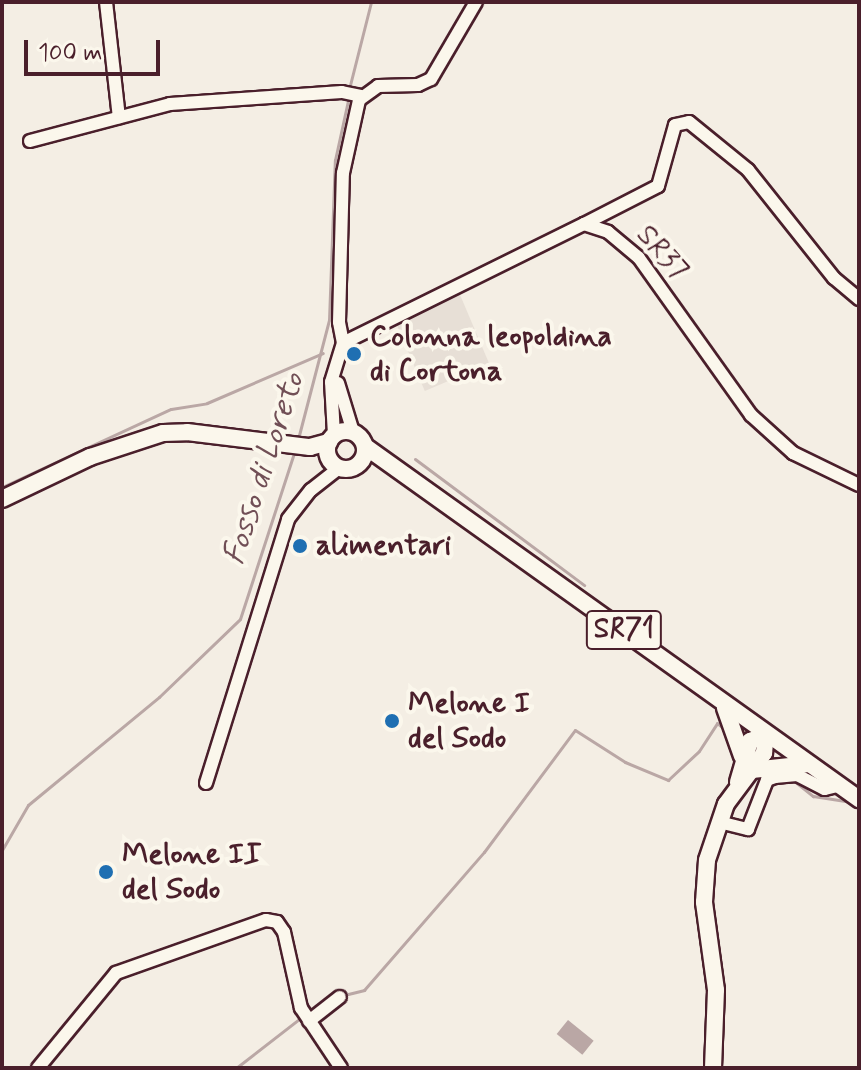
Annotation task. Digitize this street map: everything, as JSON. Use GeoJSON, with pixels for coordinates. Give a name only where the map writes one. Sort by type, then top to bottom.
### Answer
{"type":"FeatureCollection","features":[{"type":"Feature","properties":{"kind":"main road","name":"SR71"},"geometry":{"type":"LineString","coordinates":[[353,432],[387,464],[584,600],[725,708],[859,799]]}},
{"type":"Feature","properties":{"kind":"main road"},"geometry":{"type":"LineString","coordinates":[[337,454],[353,432]]}},
{"type":"Feature","properties":{"kind":"main road"},"geometry":{"type":"LineString","coordinates":[[2,499],[90,457],[163,433],[300,445],[387,464]]}},
{"type":"Feature","properties":{"kind":"main road"},"geometry":{"type":"LineString","coordinates":[[337,454],[366,447]]}},
{"type":"Feature","properties":{"kind":"main road"},"geometry":{"type":"LineString","coordinates":[[725,708],[747,763]]}},
{"type":"Feature","properties":{"kind":"main road"},"geometry":{"type":"LineString","coordinates":[[713,1068],[716,990],[703,882],[719,822],[747,763],[750,741],[766,735]]}},
{"type":"Feature","properties":{"kind":"main road"},"geometry":{"type":"LineString","coordinates":[[747,763],[811,764]]}},
{"type":"Feature","properties":{"kind":"street"},"geometry":{"type":"LineString","coordinates":[[106,2],[119,117]]}},
{"type":"Feature","properties":{"kind":"street"},"geometry":{"type":"LineString","coordinates":[[30,141],[170,104],[352,94],[378,86],[418,85],[431,79],[476,2]]}},
{"type":"Feature","properties":{"kind":"street"},"geometry":{"type":"LineString","coordinates":[[352,94],[343,173],[339,322],[343,413],[353,432]]}},
{"type":"Feature","properties":{"kind":"street"},"geometry":{"type":"LineString","coordinates":[[206,783],[288,519],[337,454],[331,382],[340,350],[658,186],[675,125],[689,122],[748,170],[834,278],[859,299]]}},
{"type":"Feature","properties":{"kind":"street","name":"SR37"},"geometry":{"type":"LineString","coordinates":[[584,224],[608,232],[639,258],[751,415],[793,453],[859,485]]}},
{"type":"Feature","properties":{"kind":"street"},"geometry":{"type":"LineString","coordinates":[[719,822],[748,829],[767,780],[775,777],[797,775],[825,789],[841,785]]}},
{"type":"Feature","properties":{"kind":"street"},"geometry":{"type":"LineString","coordinates":[[38,1068],[116,973],[266,920],[277,922],[309,1021],[341,1068]]}},
{"type":"Feature","properties":{"kind":"street"},"geometry":{"type":"LineString","coordinates":[[309,1021],[340,997]]}},
{"type":"Feature","properties":{"kind":"shaded area"},"geometry":{"type":"Polygon","coordinates":[[[458,290],[489,364],[425,391],[394,317],[458,290]]]}},
{"type":"Feature","properties":{"kind":"shaded area"},"geometry":{"type":"Polygon","coordinates":[[[568,1020],[594,1041],[582,1055],[557,1034],[568,1020]]]}},
{"type":"Feature","properties":{"kind":"waterway","name":"Fosso di Loreto"},"geometry":{"type":"LineString","coordinates":[[349,89],[371,2]]}},
{"type":"Feature","properties":{"kind":"waterway","name":"Fosso di Loreto"},"geometry":{"type":"LineString","coordinates":[[298,439],[329,320],[335,160],[349,96]]}},
{"type":"Feature","properties":{"kind":"waterway"},"geometry":{"type":"LineString","coordinates":[[2,487],[171,409],[207,403],[323,353]]}},
{"type":"Feature","properties":{"kind":"waterway","name":"Fosso di Loreto"},"geometry":{"type":"LineString","coordinates":[[2,850],[28,805],[159,697],[240,619],[295,450]]}},
{"type":"Feature","properties":{"kind":"waterway"},"geometry":{"type":"LineString","coordinates":[[415,459],[584,585]]}},
{"type":"Feature","properties":{"kind":"waterway"},"geometry":{"type":"LineString","coordinates":[[344,995],[364,990],[484,852],[575,730],[625,762],[668,780],[699,751],[717,723],[726,730]]}},
{"type":"Feature","properties":{"kind":"waterway"},"geometry":{"type":"LineString","coordinates":[[793,780],[813,796],[852,802]]}},
{"type":"Feature","properties":{"kind":"waterway"},"geometry":{"type":"LineString","coordinates":[[309,1012],[329,998]]}},
{"type":"Feature","properties":{"kind":"waterway"},"geometry":{"type":"LineString","coordinates":[[236,1068],[303,1016]]}},
{"type":"Feature","properties":{"kind":"place","name":"Colonna leopoldina di Cortona"},"geometry":{"type":"Point","coordinates":[354,354]}},
{"type":"Feature","properties":{"kind":"place","name":"alimentari"},"geometry":{"type":"Point","coordinates":[300,546]}},
{"type":"Feature","properties":{"kind":"place","name":"Melone I del Sodo"},"geometry":{"type":"Point","coordinates":[392,721]}},
{"type":"Feature","properties":{"kind":"place","name":"Melone II del Sodo"},"geometry":{"type":"Point","coordinates":[106,872]}}]}
